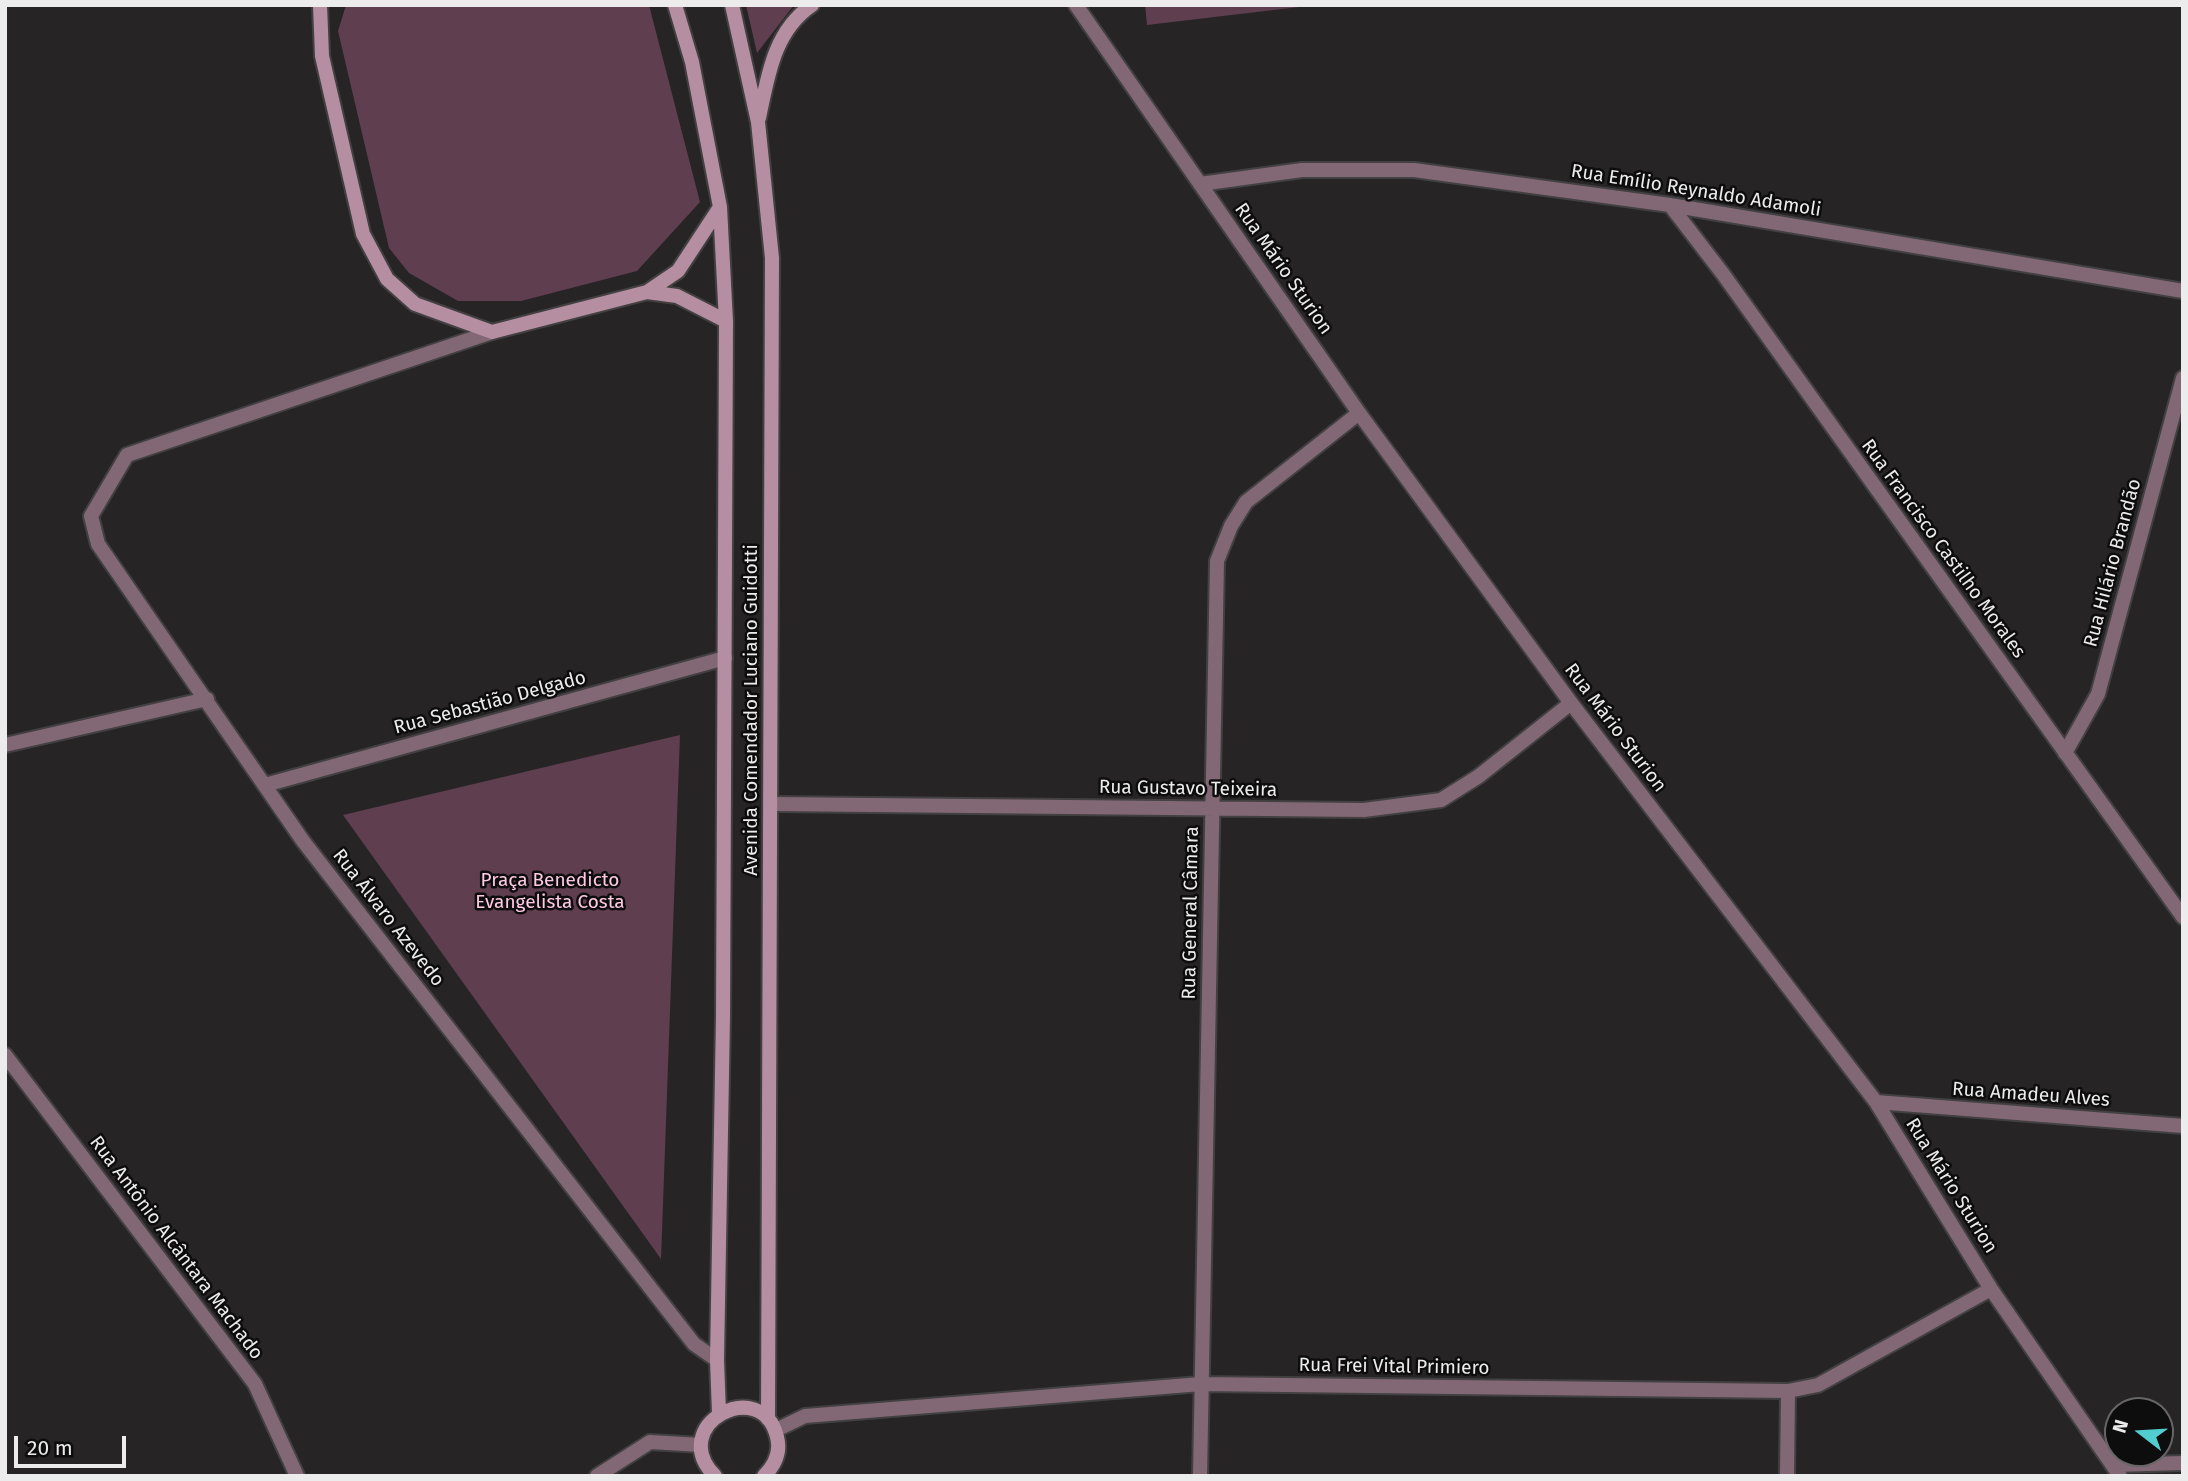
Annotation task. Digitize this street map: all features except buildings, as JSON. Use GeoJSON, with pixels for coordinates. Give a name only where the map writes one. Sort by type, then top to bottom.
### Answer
{"type":"FeatureCollection","features":[{"type":"Feature","properties":{"kind":"main road"},"geometry":{"type":"LineString","coordinates":[[320,5],[322,56],[363,234],[387,279],[415,303],[492,332],[647,292],[678,271],[720,206]]}},
{"type":"Feature","properties":{"kind":"main road","name":"Avenida Comendador Luciano Guidotti"},"geometry":{"type":"LineString","coordinates":[[675,5],[692,62],[720,206],[726,321],[724,1002],[717,1360],[719,1413]]}},
{"type":"Feature","properties":{"kind":"main road","name":"Avenida Comendador Luciano Guidotti"},"geometry":{"type":"LineString","coordinates":[[732,5],[758,122],[772,258],[772,1425],[779,1443],[772,1469],[764,1476]]}},
{"type":"Feature","properties":{"kind":"main road"},"geometry":{"type":"LineString","coordinates":[[758,122],[769,67],[783,35],[805,10],[813,5]]}},
{"type":"Feature","properties":{"kind":"main road"},"geometry":{"type":"LineString","coordinates":[[647,292],[677,296],[726,321]]}},
{"type":"Feature","properties":{"kind":"main road"},"geometry":{"type":"LineString","coordinates":[[715,1476],[708,1468],[701,1446],[703,1433],[719,1413],[731,1408],[745,1407],[758,1411],[772,1425]]}},
{"type":"Feature","properties":{"kind":"street","name":"Rua Mário Sturion"},"geometry":{"type":"LineString","coordinates":[[1076,5],[1359,413],[1571,703],[1876,1102],[1991,1289],[2117,1471]]}},
{"type":"Feature","properties":{"kind":"street","name":"Rua Emílio Reynaldo Adamoli"},"geometry":{"type":"LineString","coordinates":[[1200,184],[1302,170],[1414,170],[1670,205],[2183,291]]}},
{"type":"Feature","properties":{"kind":"street","name":"Rua Francisco Castilho Morales"},"geometry":{"type":"LineString","coordinates":[[1670,205],[1723,274],[2183,917]]}},
{"type":"Feature","properties":{"kind":"street","name":"Rua Álvaro Azevedo"},"geometry":{"type":"LineString","coordinates":[[492,332],[127,455],[91,516],[98,544],[303,841],[694,1344],[717,1360]]}},
{"type":"Feature","properties":{"kind":"street","name":"Rua Hilário Brandão"},"geometry":{"type":"LineString","coordinates":[[2065,753],[2098,694],[2183,378]]}},
{"type":"Feature","properties":{"kind":"street","name":"Rua General Câmara"},"geometry":{"type":"LineString","coordinates":[[1200,1476],[1217,561],[1231,527],[1246,502],[1359,413]]}},
{"type":"Feature","properties":{"kind":"street","name":"Rua Sebastião Delgado"},"geometry":{"type":"LineString","coordinates":[[265,785],[725,658]]}},
{"type":"Feature","properties":{"kind":"street"},"geometry":{"type":"LineString","coordinates":[[5,746],[207,699]]}},
{"type":"Feature","properties":{"kind":"street","name":"Rua Gustavo Teixeira"},"geometry":{"type":"LineString","coordinates":[[772,804],[1364,810],[1441,800],[1479,776],[1571,703]]}},
{"type":"Feature","properties":{"kind":"street","name":"Rua Antônio Alcântara Machado"},"geometry":{"type":"LineString","coordinates":[[5,1055],[255,1384],[297,1476]]}},
{"type":"Feature","properties":{"kind":"street","name":"Rua Amadeu Alves"},"geometry":{"type":"LineString","coordinates":[[1876,1102],[2183,1126]]}},
{"type":"Feature","properties":{"kind":"street","name":"Rua Frei Vital Primiero"},"geometry":{"type":"LineString","coordinates":[[772,1425],[806,1416],[1201,1384],[1788,1391],[1818,1385],[1991,1289]]}},
{"type":"Feature","properties":{"kind":"street"},"geometry":{"type":"LineString","coordinates":[[1787,1476],[1788,1391]]}},
{"type":"Feature","properties":{"kind":"street"},"geometry":{"type":"LineString","coordinates":[[597,1476],[650,1442],[701,1446]]}},
{"type":"Feature","properties":{"kind":"street"},"geometry":{"type":"LineString","coordinates":[[2117,1471],[2183,1463]]}},
{"type":"Feature","properties":{"kind":"green space"},"geometry":{"type":"Polygon","coordinates":[[[346,5],[649,5],[700,202],[637,271],[521,301],[458,301],[409,273],[389,248],[338,31],[346,5]]]}},
{"type":"Feature","properties":{"kind":"green space"},"geometry":{"type":"Polygon","coordinates":[[[746,5],[794,5],[757,53],[746,5]]]}},
{"type":"Feature","properties":{"kind":"green space"},"geometry":{"type":"Polygon","coordinates":[[[1145,5],[1316,5],[1147,25],[1145,5]]]}},
{"type":"Feature","properties":{"kind":"green space","name":"Praça Benedicto Evangelista Costa"},"geometry":{"type":"Polygon","coordinates":[[[680,735],[661,1259],[343,815],[680,735]]]}}]}
